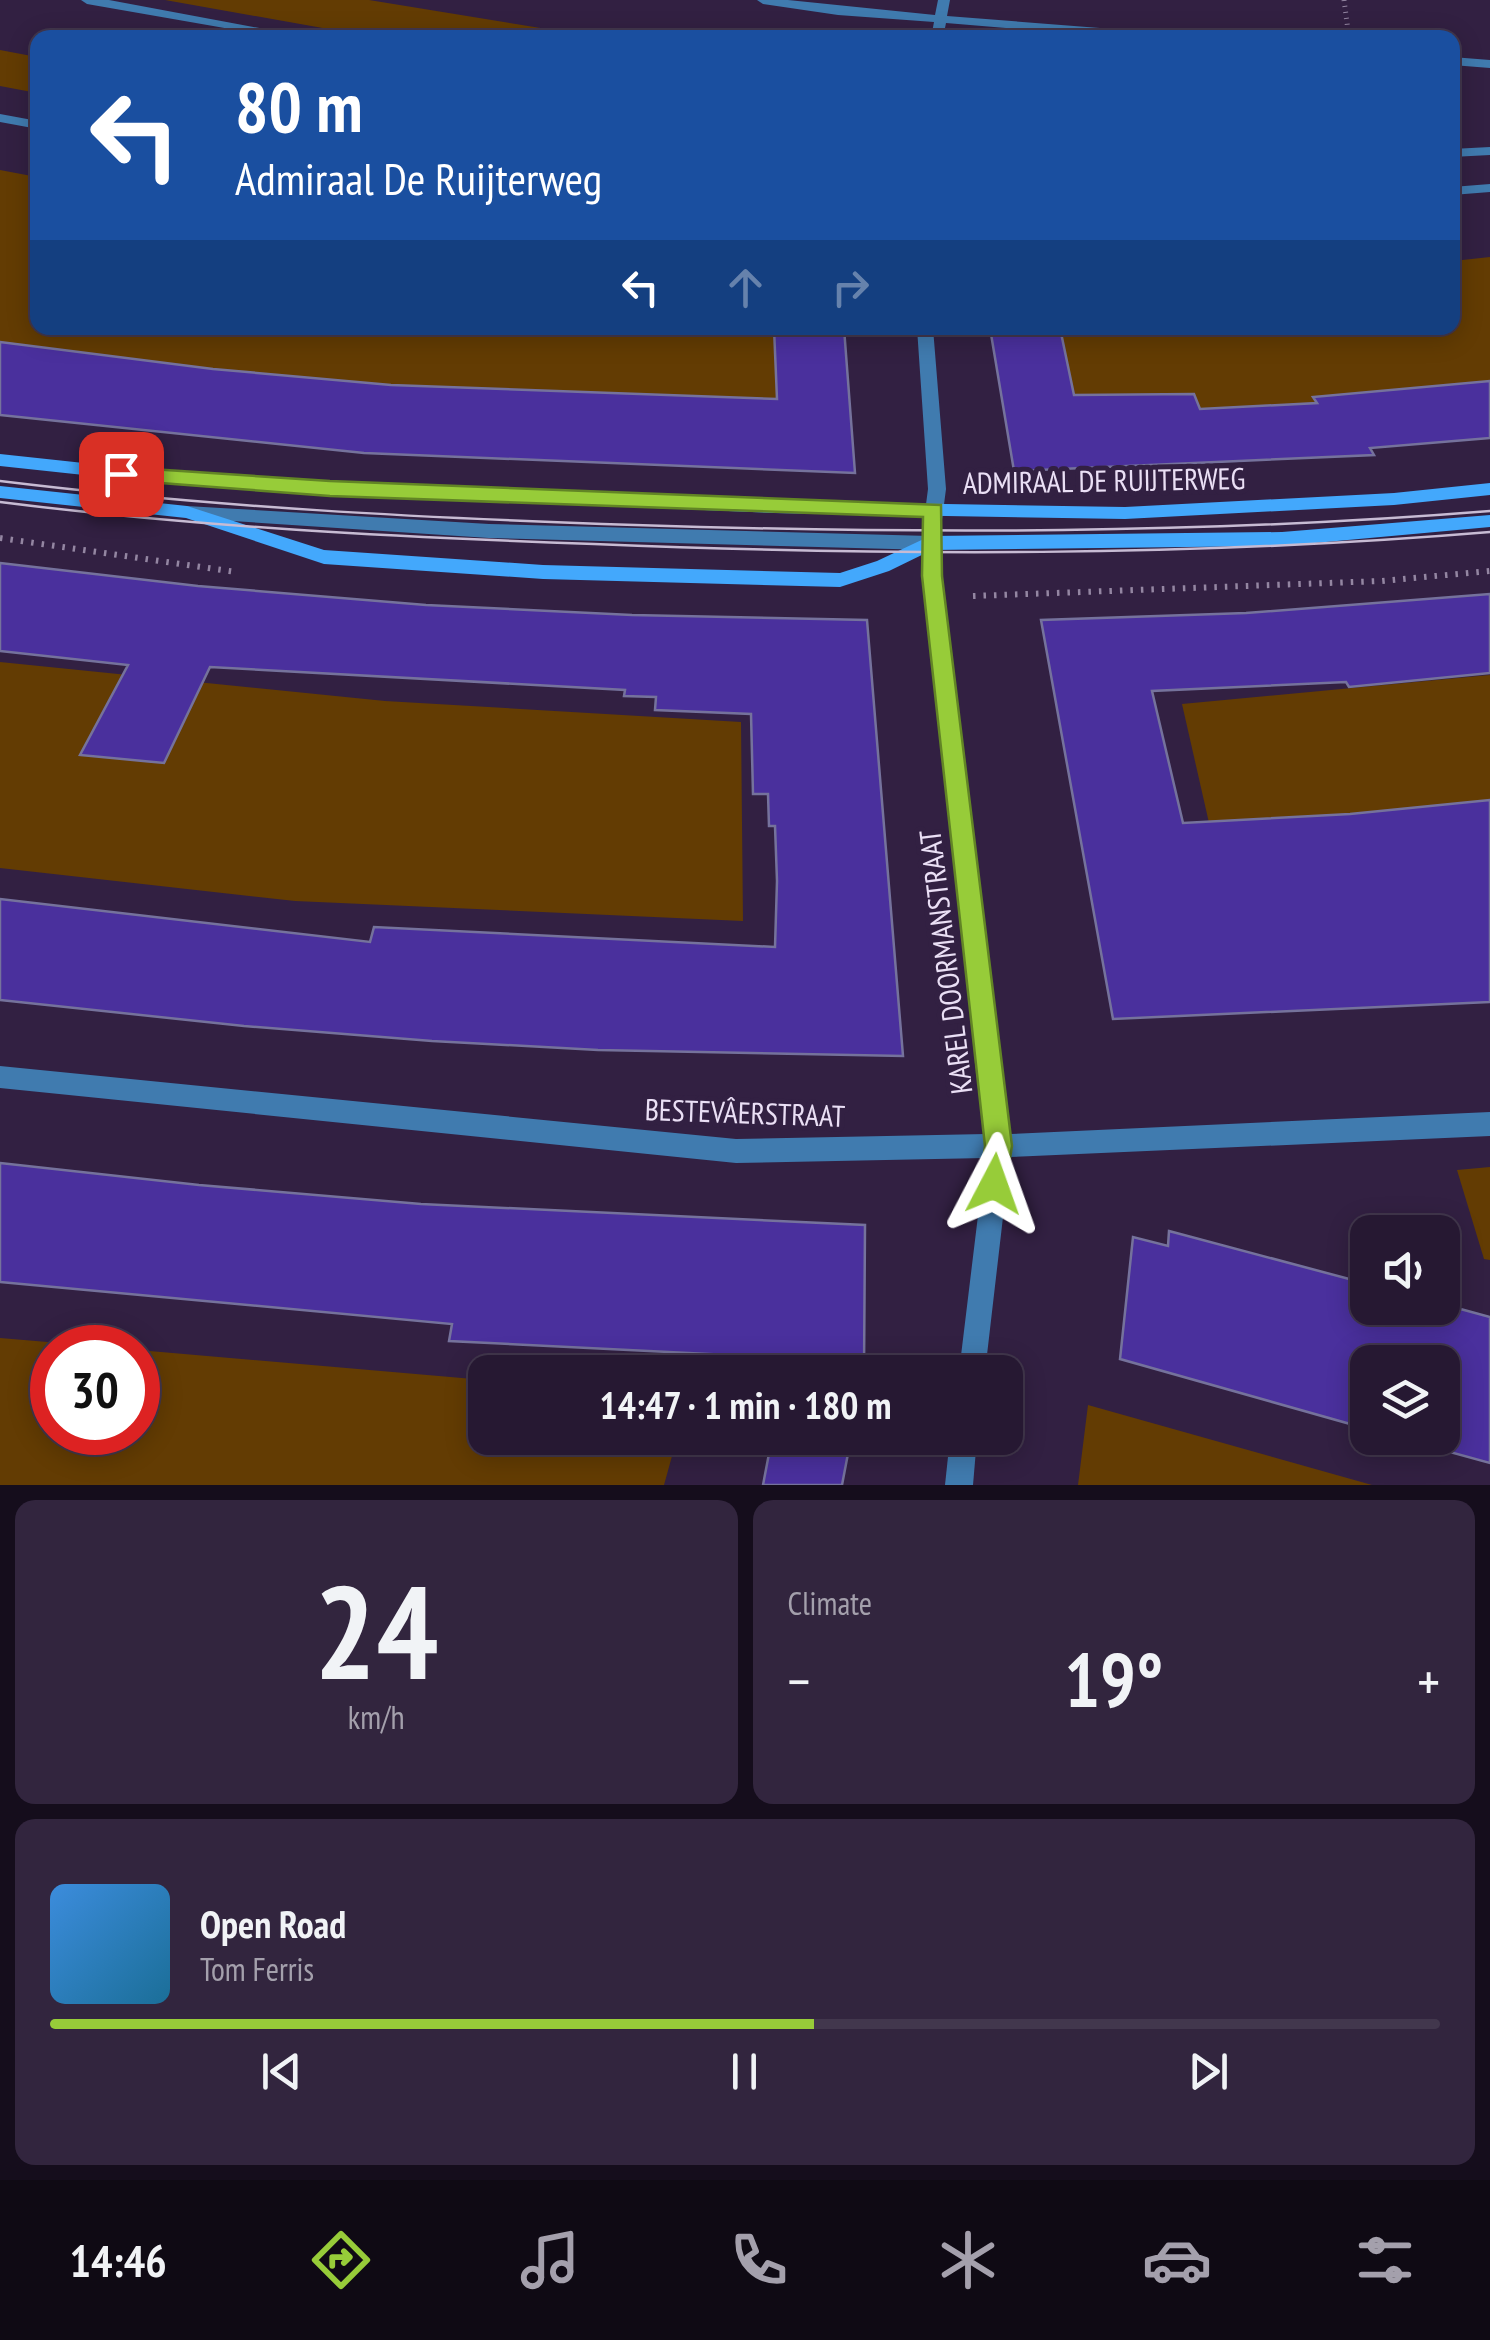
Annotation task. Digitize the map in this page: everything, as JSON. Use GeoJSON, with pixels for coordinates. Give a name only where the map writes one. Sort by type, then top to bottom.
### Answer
{"type":"FeatureCollection","features":[{"type":"Feature","properties":{"kind":"street"},"geometry":{"type":"LineString","coordinates":[[87,0],[261,30]]}},
{"type":"Feature","properties":{"kind":"street"},"geometry":{"type":"LineString","coordinates":[[763,0],[838,11],[1086,30]]}},
{"type":"Feature","properties":{"kind":"street"},"geometry":{"type":"LineString","coordinates":[[938,30],[944,0]]}},
{"type":"Feature","properties":{"kind":"street"},"geometry":{"type":"LineString","coordinates":[[1460,62],[1490,64]]}},
{"type":"Feature","properties":{"kind":"street"},"geometry":{"type":"LineString","coordinates":[[0,118],[30,124]]}},
{"type":"Feature","properties":{"kind":"street"},"geometry":{"type":"LineString","coordinates":[[1460,153],[1490,151]]}},
{"type":"Feature","properties":{"kind":"street"},"geometry":{"type":"LineString","coordinates":[[1460,190],[1490,188]]}},
{"type":"Feature","properties":{"kind":"street","name":"KAREL DOORMANSTRAAT"},"geometry":{"type":"LineString","coordinates":[[925,335],[937,489],[930,543],[999,1146],[974,1355]]}},
{"type":"Feature","properties":{"kind":"street","name":"ADMIRAAL DE RUIJTERWEG"},"geometry":{"type":"LineString","coordinates":[[0,460],[121,474],[330,488],[934,510],[1125,513],[1394,499],[1490,489]]}},
{"type":"Feature","properties":{"kind":"street","name":"ADMIRAAL DE RUIJTERWEG"},"geometry":{"type":"LineString","coordinates":[[0,492],[187,512],[490,531],[930,543],[1282,539],[1490,521]]}},
{"type":"Feature","properties":{"kind":"street","name":"ADMIRAAL DE RUIJTERWEG"},"geometry":{"type":"LineString","coordinates":[[187,512],[324,557],[543,572],[840,580],[883,566],[930,543]]}},
{"type":"Feature","properties":{"kind":"street","name":"BESTEVÂERSTRAAT"},"geometry":{"type":"LineString","coordinates":[[0,1077],[736,1151],[999,1146],[1490,1124]]}},
{"type":"Feature","properties":{"kind":"street"},"geometry":{"type":"LineString","coordinates":[[959,1485],[962,1455]]}},
{"type":"Feature","properties":{"kind":"path"},"geometry":{"type":"LineString","coordinates":[[1344,0],[1348,30]]}},
{"type":"Feature","properties":{"kind":"shaded area"},"geometry":{"type":"Polygon","coordinates":[[[165,0],[369,0],[553,30],[334,30],[165,0]]]}},
{"type":"Feature","properties":{"kind":"shaded area"},"geometry":{"type":"Polygon","coordinates":[[[0,50],[30,56],[30,92],[0,86],[0,50]]]}},
{"type":"Feature","properties":{"kind":"shaded area"},"geometry":{"type":"Polygon","coordinates":[[[0,170],[30,176],[30,335],[796,335],[802,418],[0,372],[0,170]]]}},
{"type":"Feature","properties":{"kind":"shaded area"},"geometry":{"type":"Polygon","coordinates":[[[1490,257],[1490,408],[1050,432],[1035,335],[1460,335],[1460,260],[1490,257]]]}},
{"type":"Feature","properties":{"kind":"shaded area"},"geometry":{"type":"Polygon","coordinates":[[[0,662],[385,701],[741,722],[743,921],[295,901],[0,868],[0,662]]]}},
{"type":"Feature","properties":{"kind":"shaded area"},"geometry":{"type":"Polygon","coordinates":[[[1490,675],[1490,878],[1227,902],[1182,704],[1490,675]]]}},
{"type":"Feature","properties":{"kind":"shaded area"},"geometry":{"type":"Polygon","coordinates":[[[1490,1167],[1490,1260],[1484,1259],[1457,1170],[1490,1167]]]}},
{"type":"Feature","properties":{"kind":"shaded area"},"geometry":{"type":"Polygon","coordinates":[[[0,1338],[30,1341],[30,1455],[160,1455],[160,1352],[468,1379],[468,1455],[672,1455],[664,1485],[0,1485],[0,1338]]]}},
{"type":"Feature","properties":{"kind":"shaded area"},"geometry":{"type":"Polygon","coordinates":[[[1088,1405],[1372,1485],[1078,1485],[1088,1405]]]}},
{"type":"Feature","properties":{"kind":"building"},"geometry":{"type":"Polygon","coordinates":[[[774,335],[845,335],[855,473],[364,453],[0,415],[0,342],[213,369],[391,385],[777,399],[774,335]]]}},
{"type":"Feature","properties":{"kind":"building"},"geometry":{"type":"Polygon","coordinates":[[[991,335],[1061,335],[1074,395],[1194,394],[1200,409],[1317,403],[1313,397],[1490,381],[1490,438],[1370,448],[1374,455],[1014,471],[991,335]]]}},
{"type":"Feature","properties":{"kind":"building"},"geometry":{"type":"Polygon","coordinates":[[[0,563],[198,586],[426,605],[867,620],[903,1056],[598,1050],[432,1041],[0,1000],[0,899],[370,942],[374,927],[775,947],[777,881],[775,826],[769,826],[768,794],[753,794],[751,714],[655,710],[656,697],[624,696],[625,690],[210,667],[164,763],[80,755],[128,665],[0,651],[0,563]]]}},
{"type":"Feature","properties":{"kind":"building"},"geometry":{"type":"Polygon","coordinates":[[[1490,594],[1490,673],[1349,687],[1346,682],[1152,691],[1183,823],[1350,814],[1490,800],[1490,1002],[1113,1019],[1041,620],[1246,613],[1490,594]]]}},
{"type":"Feature","properties":{"kind":"building"},"geometry":{"type":"Polygon","coordinates":[[[0,1163],[421,1204],[865,1225],[864,1355],[728,1355],[449,1341],[452,1324],[0,1282],[0,1163]]]}},
{"type":"Feature","properties":{"kind":"building"},"geometry":{"type":"Polygon","coordinates":[[[1169,1231],[1350,1279],[1350,1325],[1460,1325],[1460,1309],[1490,1317],[1490,1463],[1460,1455],[1460,1345],[1350,1345],[1350,1424],[1120,1359],[1133,1237],[1168,1246],[1169,1231]]]}},
{"type":"Feature","properties":{"kind":"building"},"geometry":{"type":"Polygon","coordinates":[[[769,1455],[848,1455],[842,1485],[763,1485],[769,1455]]]}},
{"type":"Feature","properties":{"kind":"tram line"},"geometry":{"type":"LineString","coordinates":[[0,481],[317,510],[742,528],[1169,528],[1490,511]]}},
{"type":"Feature","properties":{"kind":"tram line"},"geometry":{"type":"LineString","coordinates":[[0,502],[148,518],[371,534],[818,551],[1154,550],[1490,532]]}},
{"type":"Feature","properties":{"kind":"route"},"geometry":{"type":"LineString","coordinates":[[121,474],[330,488],[934,510],[932,576],[999,1146],[994,1184]]}}]}
